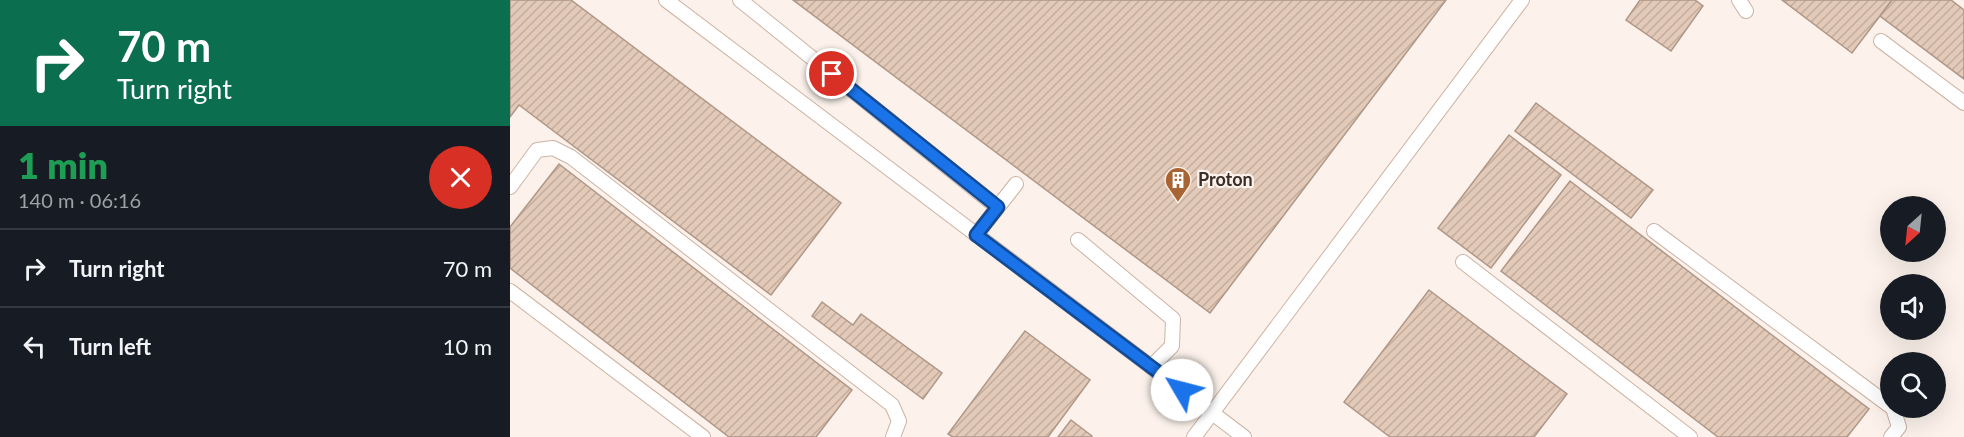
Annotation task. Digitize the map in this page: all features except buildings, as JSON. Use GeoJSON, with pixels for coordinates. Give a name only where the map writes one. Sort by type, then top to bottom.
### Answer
{"type":"FeatureCollection","features":[{"type":"Feature","properties":{"kind":"lane"},"geometry":{"type":"LineString","coordinates":[[666,0],[1244,437]]}},
{"type":"Feature","properties":{"kind":"lane"},"geometry":{"type":"LineString","coordinates":[[740,0],[998,207]]}},
{"type":"Feature","properties":{"kind":"lane"},"geometry":{"type":"LineString","coordinates":[[1194,437],[1522,0]]}},
{"type":"Feature","properties":{"kind":"lane"},"geometry":{"type":"LineString","coordinates":[[1881,41],[1964,103]]}},
{"type":"Feature","properties":{"kind":"lane"},"geometry":{"type":"LineString","coordinates":[[510,187],[537,150],[553,148],[571,157],[892,405],[899,421],[893,437]]}},
{"type":"Feature","properties":{"kind":"lane"},"geometry":{"type":"LineString","coordinates":[[976,235],[1016,184]]}},
{"type":"Feature","properties":{"kind":"lane"},"geometry":{"type":"LineString","coordinates":[[1654,231],[1880,399]]}},
{"type":"Feature","properties":{"kind":"lane"},"geometry":{"type":"LineString","coordinates":[[1078,240],[1173,319],[1172,346],[1151,367]]}},
{"type":"Feature","properties":{"kind":"lane"},"geometry":{"type":"LineString","coordinates":[[1463,262],[1690,437]]}},
{"type":"Feature","properties":{"kind":"lane"},"geometry":{"type":"LineString","coordinates":[[510,291],[703,437]]}},
{"type":"Feature","properties":{"kind":"lane"},"geometry":{"type":"LineString","coordinates":[[1891,437],[1899,427],[1895,418]]}},
{"type":"Feature","properties":{"kind":"place","name":"Proton"},"geometry":{"type":"Point","coordinates":[1178,203]}},
{"type":"Feature","properties":{"kind":"route"},"geometry":{"type":"LineString","coordinates":[[832,74],[998,207],[976,235],[1182,390]]}}]}
